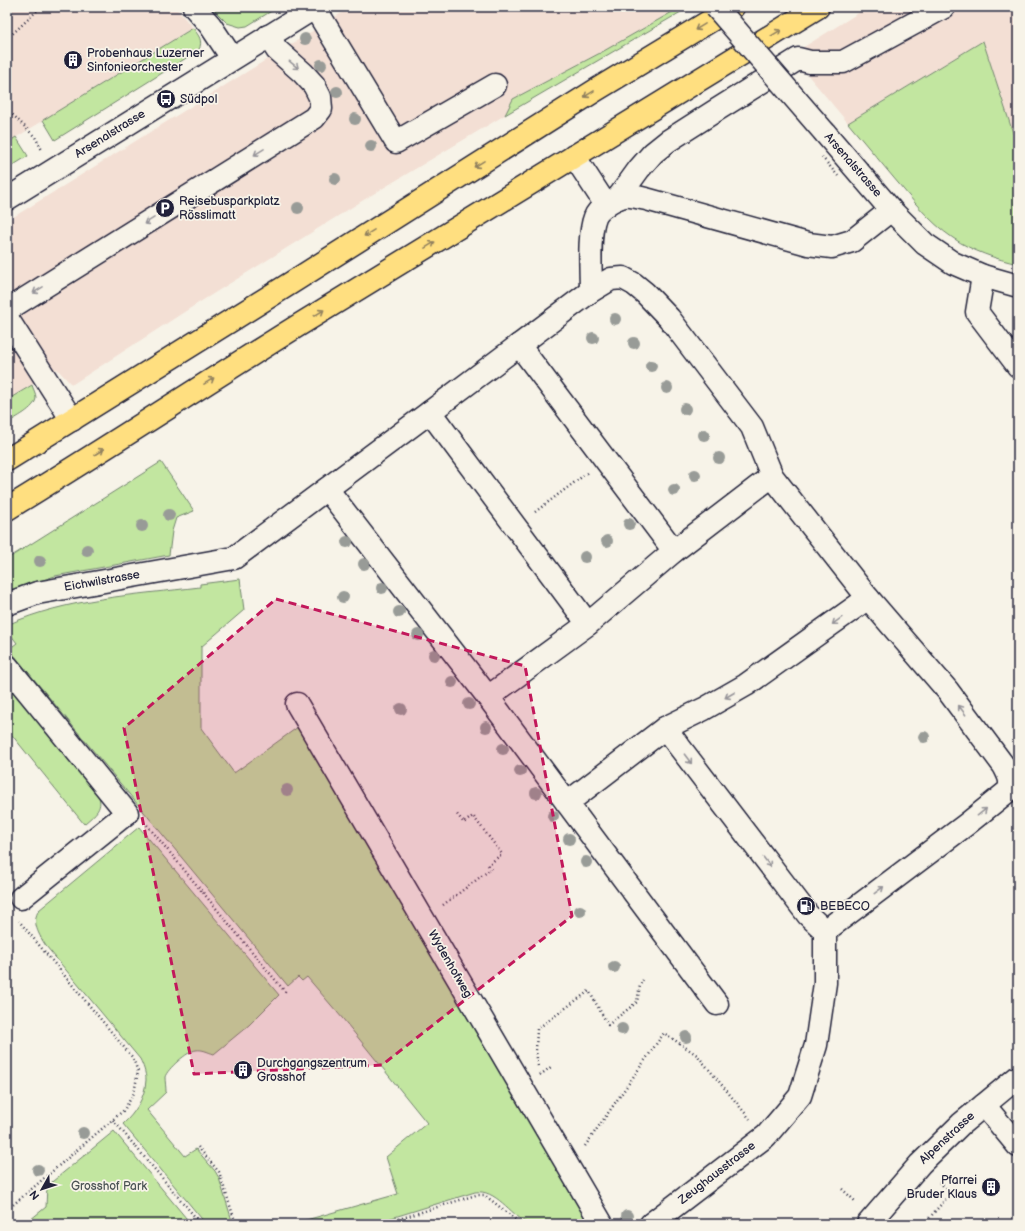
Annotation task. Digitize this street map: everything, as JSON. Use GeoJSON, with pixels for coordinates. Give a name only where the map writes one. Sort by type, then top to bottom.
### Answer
{"type":"FeatureCollection","features":[{"type":"Feature","properties":{"kind":"highway"},"geometry":{"type":"LineString","coordinates":[[11,456],[72,420],[596,90],[733,7]]}},
{"type":"Feature","properties":{"kind":"highway"},"geometry":{"type":"LineString","coordinates":[[7,509],[66,473],[210,380],[818,7]]}},
{"type":"Feature","properties":{"kind":"highway"},"geometry":{"type":"LineString","coordinates":[[7,520],[66,473]]}},
{"type":"Feature","properties":{"kind":"street"},"geometry":{"type":"LineString","coordinates":[[194,7],[210,25],[232,58]]}},
{"type":"Feature","properties":{"kind":"street"},"geometry":{"type":"LineString","coordinates":[[316,7],[396,142],[496,85]]}},
{"type":"Feature","properties":{"kind":"street","name":"Arsenalstrasse"},"geometry":{"type":"LineString","coordinates":[[7,199],[316,7]]}},
{"type":"Feature","properties":{"kind":"street","name":"Arsenalstrasse"},"geometry":{"type":"LineString","coordinates":[[716,7],[891,210],[925,244],[953,263],[983,276],[1018,286]]}},
{"type":"Feature","properties":{"kind":"street"},"geometry":{"type":"LineString","coordinates":[[591,291],[591,232],[595,215],[612,202],[653,153],[715,110],[798,59],[810,62],[843,62],[944,7]]}},
{"type":"Feature","properties":{"kind":"street"},"geometry":{"type":"LineString","coordinates":[[7,310],[314,118],[321,109],[320,97],[314,85],[277,50],[268,36]]}},
{"type":"Feature","properties":{"kind":"street"},"geometry":{"type":"LineString","coordinates":[[574,156],[612,202]]}},
{"type":"Feature","properties":{"kind":"street"},"geometry":{"type":"LineString","coordinates":[[612,202],[625,196],[646,199],[808,244],[832,247],[852,241],[891,210]]}},
{"type":"Feature","properties":{"kind":"street"},"geometry":{"type":"LineString","coordinates":[[983,276],[977,312],[1018,366]]}},
{"type":"Feature","properties":{"kind":"street","name":"Eichwilstrasse"},"geometry":{"type":"LineString","coordinates":[[7,604],[37,593],[234,558],[591,291],[611,279],[623,278],[634,284],[645,293],[669,318],[752,427],[772,476],[868,598],[948,691],[1004,766],[1010,778],[1010,787],[1008,791],[967,824],[825,930]]}},
{"type":"Feature","properties":{"kind":"street"},"geometry":{"type":"LineString","coordinates":[[7,318],[72,420]]}},
{"type":"Feature","properties":{"kind":"street"},"geometry":{"type":"LineString","coordinates":[[519,345],[674,550]]}},
{"type":"Feature","properties":{"kind":"street"},"geometry":{"type":"LineString","coordinates":[[430,412],[588,624]]}},
{"type":"Feature","properties":{"kind":"street"},"geometry":{"type":"LineString","coordinates":[[488,697],[588,624],[674,550],[772,476]]}},
{"type":"Feature","properties":{"kind":"street"},"geometry":{"type":"LineString","coordinates":[[327,489],[488,697],[717,1004]]}},
{"type":"Feature","properties":{"kind":"street"},"geometry":{"type":"LineString","coordinates":[[567,803],[665,728],[704,709],[746,685],[868,598]]}},
{"type":"Feature","properties":{"kind":"street"},"geometry":{"type":"LineString","coordinates":[[7,666],[127,813],[21,898]]}},
{"type":"Feature","properties":{"kind":"street","name":"Wydenhofweg"},"geometry":{"type":"LineString","coordinates":[[297,704],[602,1224]]}},
{"type":"Feature","properties":{"kind":"street"},"geometry":{"type":"LineString","coordinates":[[665,728],[808,915],[825,930]]}},
{"type":"Feature","properties":{"kind":"street","name":"Zeughausstrasse"},"geometry":{"type":"LineString","coordinates":[[651,1224],[764,1137],[800,1096],[816,1045],[825,983],[825,930]]}},
{"type":"Feature","properties":{"kind":"street","name":"Alpenstrasse"},"geometry":{"type":"LineString","coordinates":[[868,1224],[920,1164],[962,1124],[1018,1077]]}},
{"type":"Feature","properties":{"kind":"street"},"geometry":{"type":"LineString","coordinates":[[984,1105],[1018,1146]]}},
{"type":"Feature","properties":{"kind":"path"},"geometry":{"type":"LineString","coordinates":[[7,39],[41,7]]}},
{"type":"Feature","properties":{"kind":"path"},"geometry":{"type":"LineString","coordinates":[[7,109],[34,137],[45,154]]}},
{"type":"Feature","properties":{"kind":"path"},"geometry":{"type":"LineString","coordinates":[[515,526],[606,460]]}},
{"type":"Feature","properties":{"kind":"path"},"geometry":{"type":"LineString","coordinates":[[127,813],[141,817],[287,994]]}},
{"type":"Feature","properties":{"kind":"path"},"geometry":{"type":"LineString","coordinates":[[424,920],[491,869],[488,865],[502,854],[473,816],[464,823],[456,813]]}},
{"type":"Feature","properties":{"kind":"path"},"geometry":{"type":"LineString","coordinates":[[7,1210],[124,1110],[134,1093],[138,1072],[134,1058],[19,922],[21,898]]}},
{"type":"Feature","properties":{"kind":"path"},"geometry":{"type":"LineString","coordinates":[[538,1076],[536,1051],[537,1029],[589,991],[608,1025],[637,1002],[640,985],[643,980]]}},
{"type":"Feature","properties":{"kind":"path"},"geometry":{"type":"LineString","coordinates":[[568,1165],[578,1156],[664,1033],[697,1055],[764,1137]]}},
{"type":"Feature","properties":{"kind":"path"},"geometry":{"type":"LineString","coordinates":[[543,1074],[551,1067]]}},
{"type":"Feature","properties":{"kind":"path"},"geometry":{"type":"LineString","coordinates":[[113,1120],[201,1224]]}},
{"type":"Feature","properties":{"kind":"path"},"geometry":{"type":"LineString","coordinates":[[198,1147],[219,1172],[236,1224]]}},
{"type":"Feature","properties":{"kind":"path"},"geometry":{"type":"LineString","coordinates":[[920,1164],[951,1193],[924,1224]]}},
{"type":"Feature","properties":{"kind":"path"},"geometry":{"type":"LineString","coordinates":[[383,1224],[476,1195],[484,1195],[521,1224]]}},
{"type":"Feature","properties":{"kind":"highlighted area"},"geometry":{"type":"Polygon","coordinates":[[[276,599],[525,666],[572,916],[382,1065],[194,1074],[124,728],[276,599]]]}},
{"type":"Feature","properties":{"kind":"shaded area"},"geometry":{"type":"Polygon","coordinates":[[[7,7],[175,7],[193,28],[7,143],[7,7]]]}},
{"type":"Feature","properties":{"kind":"shaded area"},"geometry":{"type":"Polygon","coordinates":[[[351,7],[681,7],[602,52],[513,99],[505,115],[370,196],[192,307],[73,384],[70,383],[57,369],[7,400],[7,221],[351,7]]]}},
{"type":"Feature","properties":{"kind":"shaded area"},"geometry":{"type":"Polygon","coordinates":[[[868,7],[1018,7],[1018,148],[983,41],[848,123],[791,55],[868,7]]]}},
{"type":"Feature","properties":{"kind":"green space"},"geometry":{"type":"Polygon","coordinates":[[[211,7],[217,7],[219,9],[221,7],[246,7],[249,10],[255,7],[278,7],[247,26],[240,27],[227,23],[211,7]]]}},
{"type":"Feature","properties":{"kind":"green space"},"geometry":{"type":"Polygon","coordinates":[[[681,7],[685,7],[686,9],[505,115],[513,99],[602,52],[681,7]]]}},
{"type":"Feature","properties":{"kind":"green space"},"geometry":{"type":"Polygon","coordinates":[[[193,28],[199,36],[199,50],[55,140],[43,120],[193,28]]]}},
{"type":"Feature","properties":{"kind":"green space"},"geometry":{"type":"Polygon","coordinates":[[[983,41],[1018,148],[1018,264],[976,251],[960,243],[944,232],[928,217],[848,123],[983,41]]]}},
{"type":"Feature","properties":{"kind":"green space"},"geometry":{"type":"Polygon","coordinates":[[[16,137],[28,156],[7,169],[7,143],[16,137]]]}},
{"type":"Feature","properties":{"kind":"green space"},"geometry":{"type":"Polygon","coordinates":[[[32,385],[36,396],[35,402],[24,413],[7,423],[7,400],[32,385]]]}},
{"type":"Feature","properties":{"kind":"green space"},"geometry":{"type":"Polygon","coordinates":[[[161,462],[194,511],[176,518],[172,531],[169,555],[55,576],[7,592],[7,559],[161,462]]]}},
{"type":"Feature","properties":{"kind":"green space"},"geometry":{"type":"Polygon","coordinates":[[[240,579],[244,610],[201,647],[201,728],[234,773],[298,727],[597,1224],[549,1225],[527,1223],[490,1194],[475,1192],[372,1224],[292,1224],[398,1194],[386,1157],[427,1123],[307,977],[302,981],[298,977],[288,986],[9,649],[17,643],[7,630],[7,625],[30,616],[78,603],[126,595],[200,587],[200,584],[240,579]]]}},
{"type":"Feature","properties":{"kind":"green space"},"geometry":{"type":"Polygon","coordinates":[[[7,683],[97,792],[100,802],[98,810],[84,824],[7,729],[7,683]]]}},
{"type":"Feature","properties":{"kind":"green space"},"geometry":{"type":"Polygon","coordinates":[[[139,827],[279,995],[249,1025],[214,1054],[203,1050],[196,1050],[192,1051],[178,1061],[165,1077],[166,1092],[147,1110],[185,1156],[196,1149],[215,1171],[219,1178],[233,1224],[206,1224],[123,1124],[139,1105],[144,1093],[146,1077],[141,1061],[46,946],[36,924],[39,910],[139,827]]]}},
{"type":"Feature","properties":{"kind":"green space","name":"Grosshof Park"},"geometry":{"type":"Polygon","coordinates":[[[114,1131],[191,1224],[25,1224],[46,1207],[47,1186],[114,1131]]]}},
{"type":"Feature","properties":{"kind":"place","name":"Probenhaus Luzerner Sinfonieorchester"},"geometry":{"type":"Point","coordinates":[73,60]}},
{"type":"Feature","properties":{"kind":"place","name":"Südpol"},"geometry":{"type":"Point","coordinates":[166,99]}},
{"type":"Feature","properties":{"kind":"place","name":"Reisebusparkplatz Rösslimatt"},"geometry":{"type":"Point","coordinates":[165,208]}},
{"type":"Feature","properties":{"kind":"place","name":"BEBECO"},"geometry":{"type":"Point","coordinates":[806,906]}},
{"type":"Feature","properties":{"kind":"place","name":"Durchgangszentrum Grosshof"},"geometry":{"type":"Point","coordinates":[243,1070]}},
{"type":"Feature","properties":{"kind":"place","name":"Pfarrei Bruder Klaus"},"geometry":{"type":"Point","coordinates":[991,1187]}}]}
